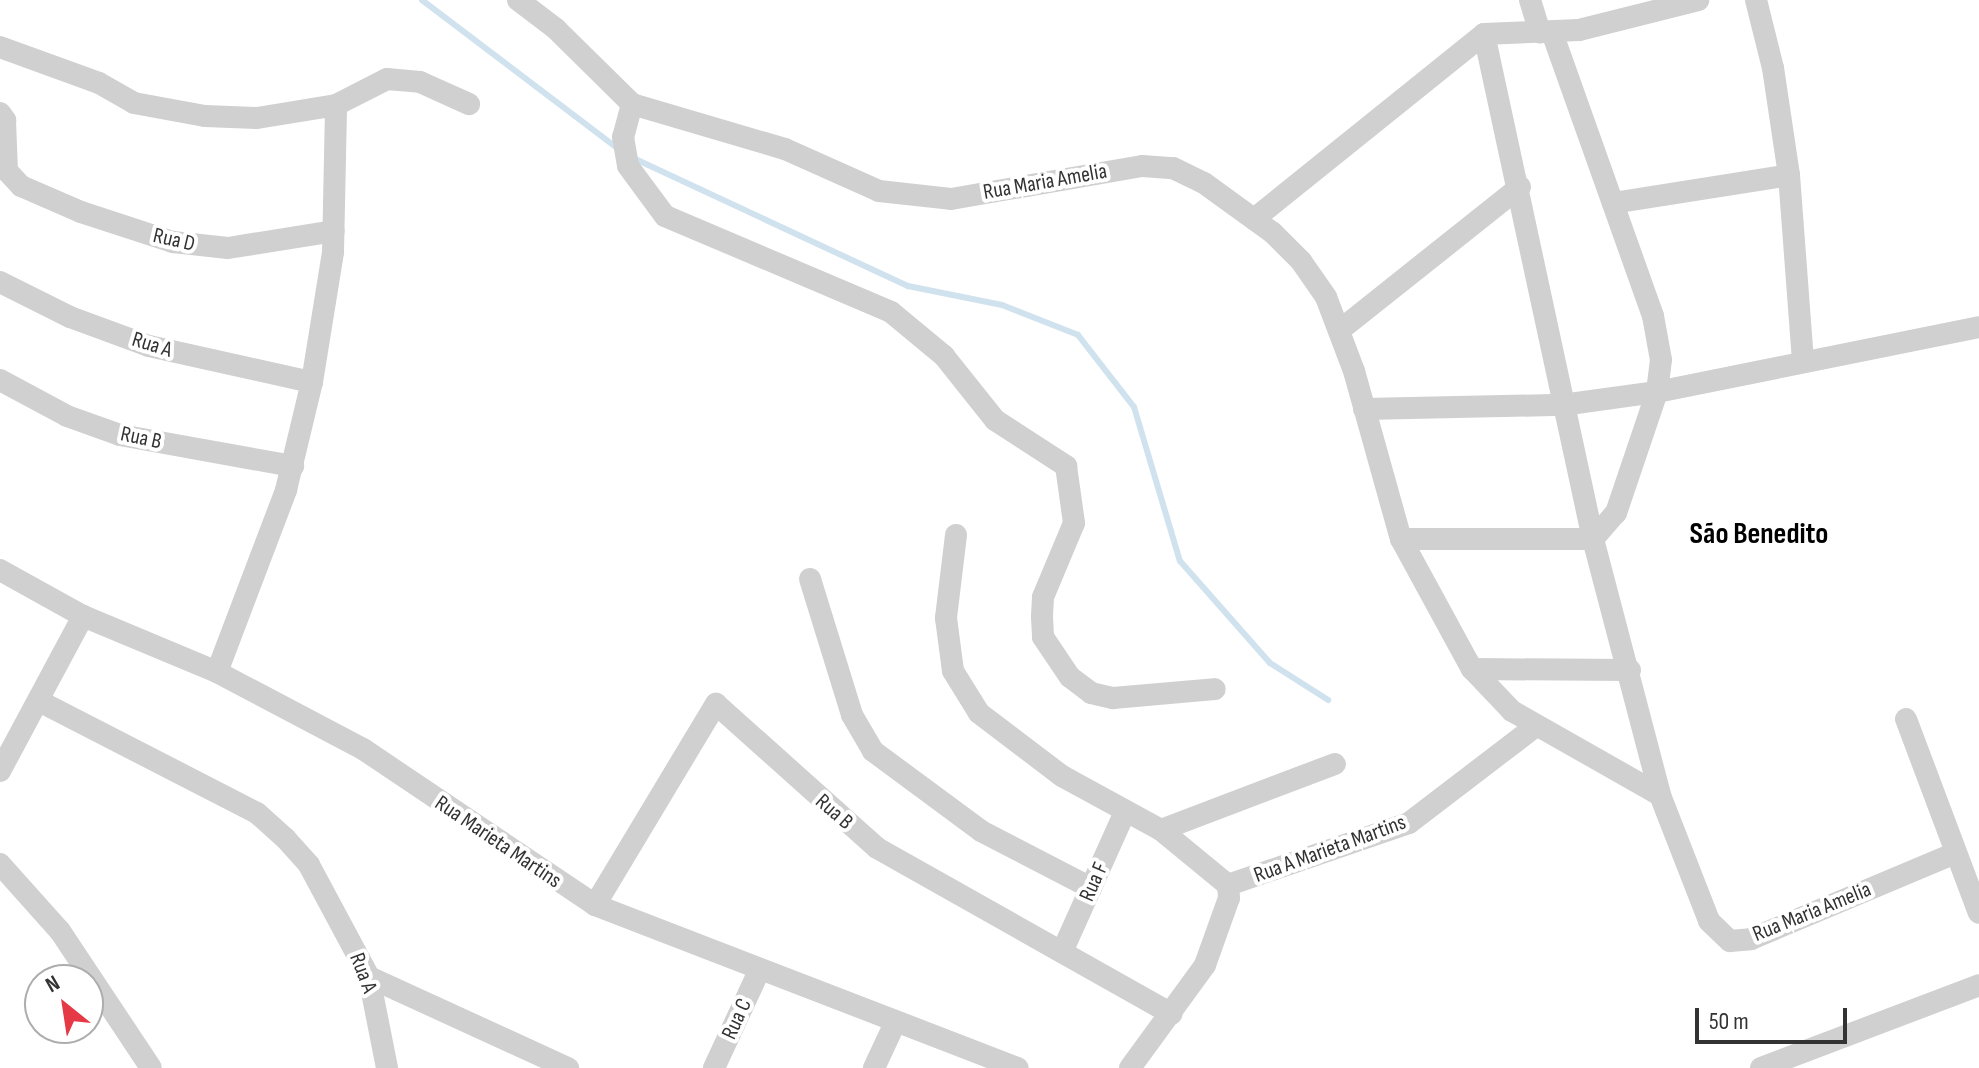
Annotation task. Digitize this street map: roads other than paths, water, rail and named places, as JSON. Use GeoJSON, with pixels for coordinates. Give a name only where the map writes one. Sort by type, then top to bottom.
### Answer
{"type":"FeatureCollection","features":[{"type":"Feature","properties":{"kind":"street","name":"Rua Maria Amelia"},"geometry":{"type":"LineString","coordinates":[[518,0],[556,29],[632,104],[785,149],[900,197],[951,199],[1142,166],[1173,168],[1254,219],[1301,261],[1340,330],[1401,539],[1472,669],[1512,711],[1660,795]]}},
{"type":"Feature","properties":{"kind":"street"},"geometry":{"type":"LineString","coordinates":[[1401,539],[1593,539],[1616,513],[1657,392],[1658,335],[1613,203],[1530,0]]}},
{"type":"Feature","properties":{"kind":"street"},"geometry":{"type":"LineString","coordinates":[[1254,219],[1484,34],[1546,33],[1698,0]]}},
{"type":"Feature","properties":{"kind":"street"},"geometry":{"type":"LineString","coordinates":[[1756,0],[1773,68],[1789,175],[1803,361]]}},
{"type":"Feature","properties":{"kind":"street","name":"Rua Maria Amelia"},"geometry":{"type":"LineString","coordinates":[[1484,34],[1520,187],[1562,405],[1593,539],[1630,670],[1660,795],[1709,921],[1730,941],[1751,939],[1956,853]]}},
{"type":"Feature","properties":{"kind":"street"},"geometry":{"type":"LineString","coordinates":[[0,47],[99,83],[134,103],[205,116],[257,118],[336,105],[367,86],[405,79],[469,104]]}},
{"type":"Feature","properties":{"kind":"street"},"geometry":{"type":"LineString","coordinates":[[632,104],[623,137],[628,166],[665,216],[891,312],[944,356],[995,420],[1060,459],[1071,478],[1071,534],[1043,597],[1043,637],[1053,658],[1091,693],[1113,698],[1215,689]]}},
{"type":"Feature","properties":{"kind":"street"},"geometry":{"type":"LineString","coordinates":[[217,672],[293,466],[312,382],[334,231],[336,105]]}},
{"type":"Feature","properties":{"kind":"street","name":"Rua D"},"geometry":{"type":"LineString","coordinates":[[0,113],[5,120],[2,160],[21,186],[125,227],[204,247],[248,247],[334,231]]}},
{"type":"Feature","properties":{"kind":"street"},"geometry":{"type":"LineString","coordinates":[[1613,203],[1789,175]]}},
{"type":"Feature","properties":{"kind":"street"},"geometry":{"type":"LineString","coordinates":[[1340,330],[1520,187]]}},
{"type":"Feature","properties":{"kind":"street","name":"Rua A"},"geometry":{"type":"LineString","coordinates":[[0,282],[70,317],[149,346],[312,382]]}},
{"type":"Feature","properties":{"kind":"street"},"geometry":{"type":"LineString","coordinates":[[1364,409],[1562,405],[1657,392],[1979,327]]}},
{"type":"Feature","properties":{"kind":"street","name":"Rua B"},"geometry":{"type":"LineString","coordinates":[[0,380],[67,416],[120,435],[293,466]]}},
{"type":"Feature","properties":{"kind":"street","name":"Rua A Marieta Martins"},"geometry":{"type":"LineString","coordinates":[[956,535],[946,641],[960,687],[979,713],[1026,752],[1125,812],[1161,830],[1228,885],[1409,823],[1536,726]]}},
{"type":"Feature","properties":{"kind":"street","name":"Rua Marieta Martins"},"geometry":{"type":"LineString","coordinates":[[0,570],[83,616],[217,672],[363,749],[595,905],[759,971],[1018,1068]]}},
{"type":"Feature","properties":{"kind":"street"},"geometry":{"type":"LineString","coordinates":[[810,579],[852,715],[873,751],[981,831],[1091,888]]}},
{"type":"Feature","properties":{"kind":"street"},"geometry":{"type":"LineString","coordinates":[[0,771],[10,724],[39,701],[83,616]]}},
{"type":"Feature","properties":{"kind":"street"},"geometry":{"type":"LineString","coordinates":[[1472,669],[1630,670]]}},
{"type":"Feature","properties":{"kind":"street","name":"Rua A"},"geometry":{"type":"LineString","coordinates":[[39,701],[257,813],[309,865],[369,977],[387,1068]]}},
{"type":"Feature","properties":{"kind":"street","name":"Rua B"},"geometry":{"type":"LineString","coordinates":[[595,905],[716,704],[877,848],[1172,1014]]}},
{"type":"Feature","properties":{"kind":"street"},"geometry":{"type":"LineString","coordinates":[[1906,719],[1979,913]]}},
{"type":"Feature","properties":{"kind":"street"},"geometry":{"type":"LineString","coordinates":[[1161,830],[1335,764]]}},
{"type":"Feature","properties":{"kind":"street","name":"Rua F"},"geometry":{"type":"LineString","coordinates":[[1062,952],[1125,812]]}},
{"type":"Feature","properties":{"kind":"street"},"geometry":{"type":"LineString","coordinates":[[0,864],[60,931],[151,1068]]}},
{"type":"Feature","properties":{"kind":"street"},"geometry":{"type":"LineString","coordinates":[[1130,1068],[1172,1014],[1211,952],[1229,898],[1228,885]]}},
{"type":"Feature","properties":{"kind":"street","name":"Rua C"},"geometry":{"type":"LineString","coordinates":[[714,1068],[759,971]]}},
{"type":"Feature","properties":{"kind":"street"},"geometry":{"type":"LineString","coordinates":[[369,977],[568,1068]]}},
{"type":"Feature","properties":{"kind":"street"},"geometry":{"type":"LineString","coordinates":[[1761,1068],[1979,985]]}},
{"type":"Feature","properties":{"kind":"street"},"geometry":{"type":"LineString","coordinates":[[874,1068],[895,1023]]}},
{"type":"Feature","properties":{"kind":"waterway"},"geometry":{"type":"LineString","coordinates":[[422,0],[618,149]]}},
{"type":"Feature","properties":{"kind":"waterway"},"geometry":{"type":"LineString","coordinates":[[631,157],[908,286],[1002,305],[1078,335],[1134,407],[1180,561],[1270,663],[1328,700]]}},
{"type":"Feature","properties":{"kind":"district","name":"São Benedito"},"geometry":{"type":"Point","coordinates":[1759,534]}}]}
